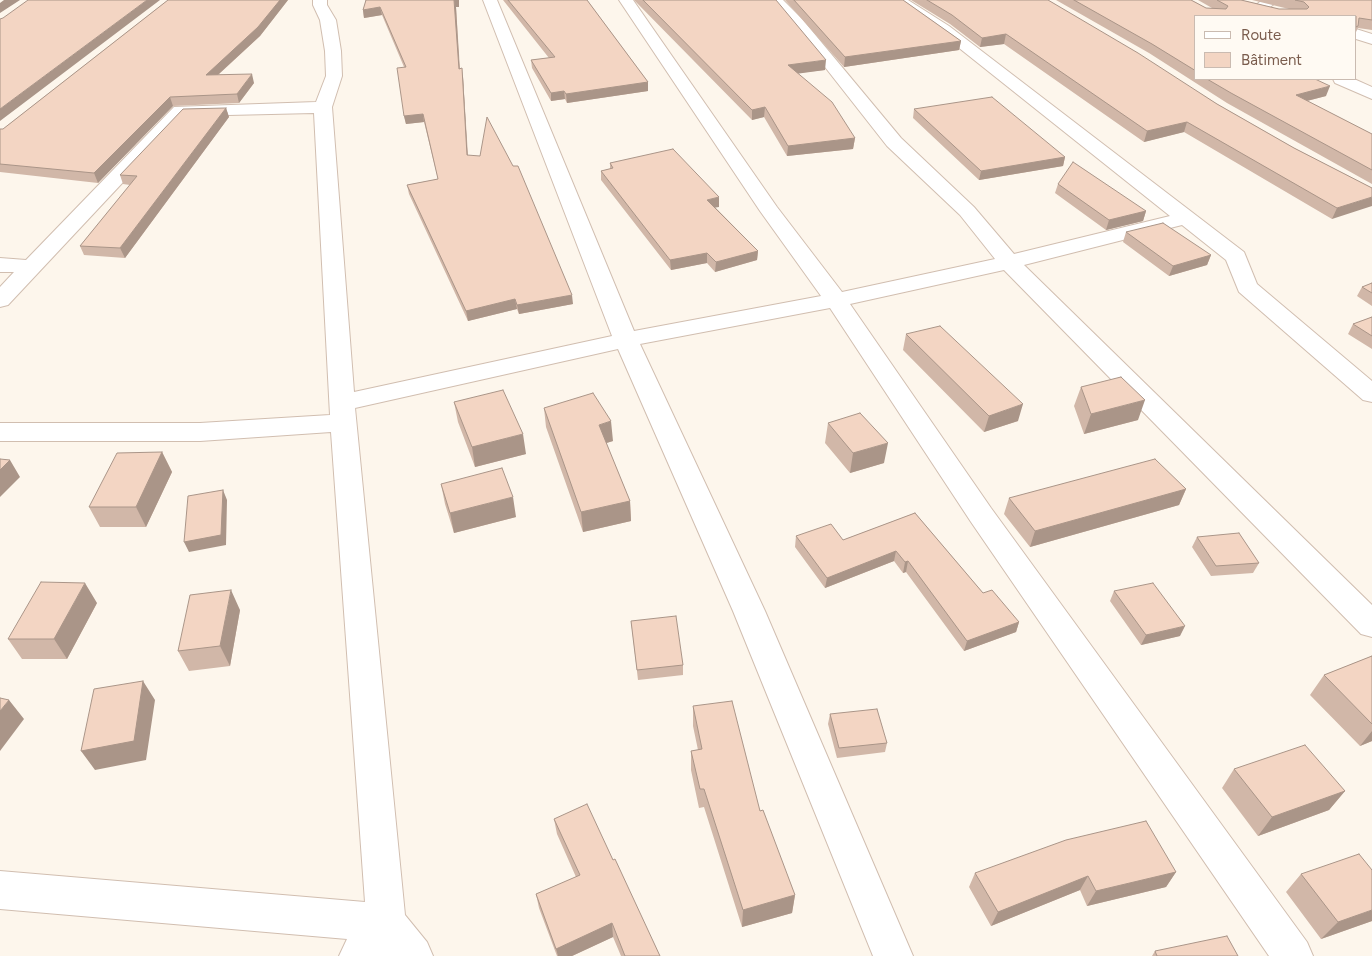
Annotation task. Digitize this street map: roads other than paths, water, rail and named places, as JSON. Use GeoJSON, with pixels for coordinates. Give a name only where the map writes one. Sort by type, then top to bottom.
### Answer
{"type":"FeatureCollection","features":[{"type":"Feature","properties":{"kind":"street"},"geometry":{"type":"LineString","coordinates":[[320,0],[320,5],[328,20],[333,51],[334,76],[322,107],[342,412],[386,923],[413,956]]}},
{"type":"Feature","properties":{"kind":"street"},"geometry":{"type":"LineString","coordinates":[[490,0],[626,340],[748,611],[893,956]]}},
{"type":"Feature","properties":{"kind":"street"},"geometry":{"type":"LineString","coordinates":[[626,0],[770,211],[836,300],[981,515],[1293,956]]}},
{"type":"Feature","properties":{"kind":"street"},"geometry":{"type":"LineString","coordinates":[[775,0],[797,22],[894,142],[967,212],[1009,262],[1372,625]]}},
{"type":"Feature","properties":{"kind":"street"},"geometry":{"type":"LineString","coordinates":[[898,0],[944,29],[1236,257],[1247,287],[1372,394]]}},
{"type":"Feature","properties":{"kind":"street"},"geometry":{"type":"LineString","coordinates":[[1242,5],[1270,7]]}},
{"type":"Feature","properties":{"kind":"street"},"geometry":{"type":"LineString","coordinates":[[1357,34],[1372,38]]}},
{"type":"Feature","properties":{"kind":"street"},"geometry":{"type":"LineString","coordinates":[[1344,80],[1372,94]]}},
{"type":"Feature","properties":{"kind":"street"},"geometry":{"type":"LineString","coordinates":[[0,300],[180,112],[322,107]]}},
{"type":"Feature","properties":{"kind":"street"},"geometry":{"type":"LineString","coordinates":[[0,432],[200,432],[342,412],[626,340],[836,300],[1009,262],[1186,218]]}},
{"type":"Feature","properties":{"kind":"street"},"geometry":{"type":"LineString","coordinates":[[0,265],[32,267]]}},
{"type":"Feature","properties":{"kind":"street"},"geometry":{"type":"LineString","coordinates":[[0,890],[386,923]]}},
{"type":"Feature","properties":{"kind":"street"},"geometry":{"type":"LineString","coordinates":[[359,956],[386,923]]}}]}
